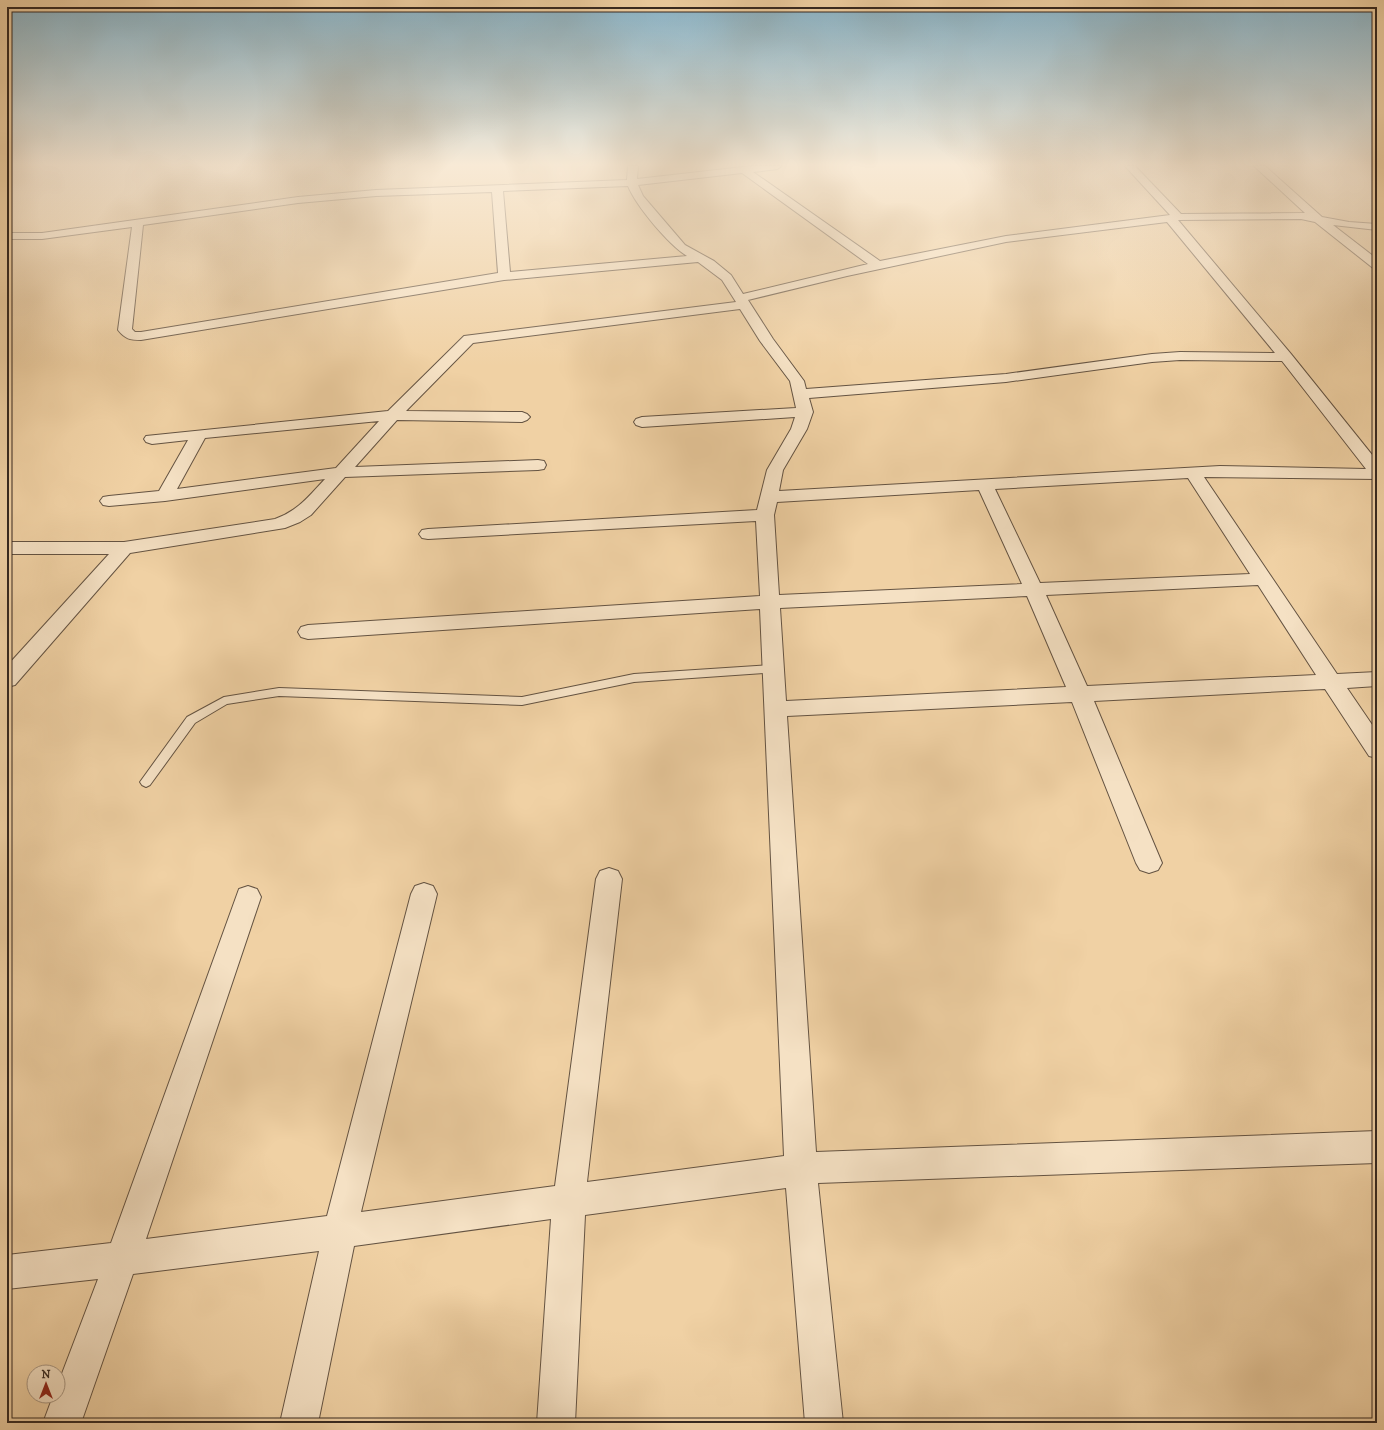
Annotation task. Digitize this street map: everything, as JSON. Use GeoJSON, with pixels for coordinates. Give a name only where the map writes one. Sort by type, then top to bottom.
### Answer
{"type":"FeatureCollection","features":[{"type":"Feature","properties":{"kind":"street"},"geometry":{"type":"LineString","coordinates":[[7,236],[42,236],[66,233]]}},
{"type":"Feature","properties":{"kind":"street"},"geometry":{"type":"LineString","coordinates":[[137,233],[125,330],[131,336],[141,336],[504,276],[700,258]]}},
{"type":"Feature","properties":{"kind":"street"},"geometry":{"type":"LineString","coordinates":[[501,233],[504,276]]}},
{"type":"Feature","properties":{"kind":"street"},"geometry":{"type":"LineString","coordinates":[[669,233],[681,247],[710,264],[727,278],[767,341],[797,381],[802,403],[799,429],[775,470],[767,506],[773,669],[801,1170],[824,1423]]}},
{"type":"Feature","properties":{"kind":"street"},"geometry":{"type":"LineString","coordinates":[[832,233],[879,266]]}},
{"type":"Feature","properties":{"kind":"street"},"geometry":{"type":"LineString","coordinates":[[7,548],[124,548],[279,524],[294,518],[305,511],[392,415],[469,340],[743,302],[848,272],[1006,239],[1054,233]]}},
{"type":"Feature","properties":{"kind":"street"},"geometry":{"type":"LineString","coordinates":[[1187,233],[1377,473]]}},
{"type":"Feature","properties":{"kind":"street"},"geometry":{"type":"LineString","coordinates":[[1335,233],[1377,265]]}},
{"type":"Feature","properties":{"kind":"street"},"geometry":{"type":"LineString","coordinates":[[642,422],[1006,378],[1152,358],[1180,356],[1286,357]]}},
{"type":"Feature","properties":{"kind":"street"},"geometry":{"type":"LineString","coordinates":[[152,439],[392,415],[522,416]]}},
{"type":"Feature","properties":{"kind":"street"},"geometry":{"type":"LineString","coordinates":[[165,496],[199,434]]}},
{"type":"Feature","properties":{"kind":"street"},"geometry":{"type":"LineString","coordinates":[[109,502],[165,496],[341,472],[538,465]]}},
{"type":"Feature","properties":{"kind":"street"},"geometry":{"type":"LineString","coordinates":[[428,534],[767,506],[985,485],[1220,471],[1377,473]]}},
{"type":"Feature","properties":{"kind":"street"},"geometry":{"type":"LineString","coordinates":[[1194,473],[1377,750]]}},
{"type":"Feature","properties":{"kind":"street"},"geometry":{"type":"LineString","coordinates":[[985,485],[1080,694],[1149,863]]}},
{"type":"Feature","properties":{"kind":"street"},"geometry":{"type":"LineString","coordinates":[[7,680],[124,548]]}},
{"type":"Feature","properties":{"kind":"street"},"geometry":{"type":"LineString","coordinates":[[308,632],[770,602],[1264,579]]}},
{"type":"Feature","properties":{"kind":"street"},"geometry":{"type":"LineString","coordinates":[[776,709],[1377,679]]}},
{"type":"Feature","properties":{"kind":"street"},"geometry":{"type":"LineString","coordinates":[[556,1423],[569,1201],[609,879]]}},
{"type":"Feature","properties":{"kind":"street"},"geometry":{"type":"LineString","coordinates":[[299,1423],[340,1232],[424,894]]}},
{"type":"Feature","properties":{"kind":"street"},"geometry":{"type":"LineString","coordinates":[[62,1423],[122,1259],[248,897]]}},
{"type":"Feature","properties":{"kind":"street"},"geometry":{"type":"LineString","coordinates":[[7,1272],[340,1232],[821,1167],[1377,1147]]}},
{"type":"Feature","properties":{"kind":"lane"},"geometry":{"type":"LineString","coordinates":[[146,782],[191,720],[224,701],[279,692],[522,701],[634,678],[773,669]]}}]}
